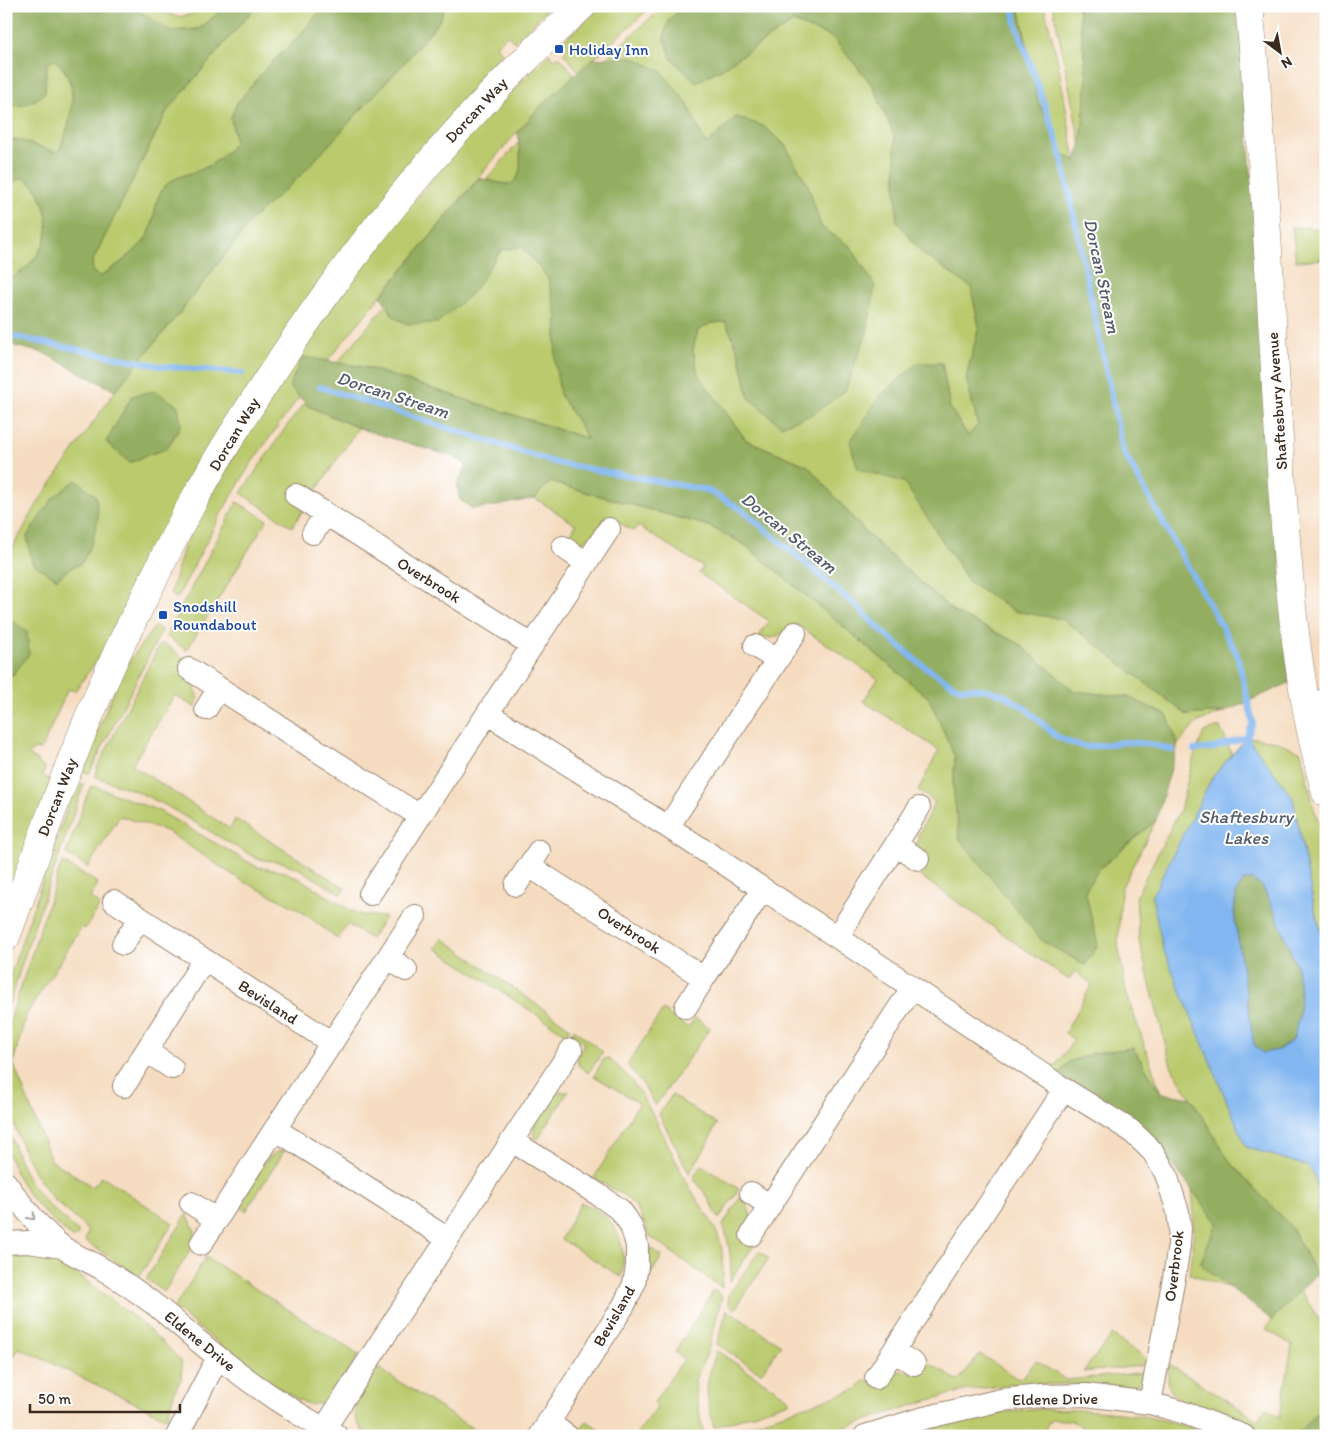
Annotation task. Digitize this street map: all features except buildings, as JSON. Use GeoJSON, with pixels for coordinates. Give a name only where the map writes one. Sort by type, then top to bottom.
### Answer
{"type":"FeatureCollection","features":[{"type":"Feature","properties":{"kind":"main road","name":"Dorcan Way"},"geometry":{"type":"LineString","coordinates":[[6,936],[71,762],[113,661],[187,512],[254,400],[336,280],[410,185],[502,80],[582,6]]}},
{"type":"Feature","properties":{"kind":"main road","name":"Shaftesbury Avenue"},"geometry":{"type":"LineString","coordinates":[[1249,6],[1266,213],[1286,554],[1296,646],[1316,702],[1316,754],[1326,793]]}},
{"type":"Feature","properties":{"kind":"street","name":"Overbrook"},"geometry":{"type":"LineString","coordinates":[[296,496],[532,645]]}},
{"type":"Feature","properties":{"kind":"street"},"geometry":{"type":"LineString","coordinates":[[313,533],[326,514]]}},
{"type":"Feature","properties":{"kind":"street"},"geometry":{"type":"LineString","coordinates":[[370,894],[610,529]]}},
{"type":"Feature","properties":{"kind":"street"},"geometry":{"type":"LineString","coordinates":[[563,547],[586,563]]}},
{"type":"Feature","properties":{"kind":"street"},"geometry":{"type":"LineString","coordinates":[[668,827],[795,633]]}},
{"type":"Feature","properties":{"kind":"street"},"geometry":{"type":"LineString","coordinates":[[755,646],[777,660]]}},
{"type":"Feature","properties":{"kind":"street"},"geometry":{"type":"LineString","coordinates":[[189,669],[420,816]]}},
{"type":"Feature","properties":{"kind":"street"},"geometry":{"type":"LineString","coordinates":[[206,709],[220,688]]}},
{"type":"Feature","properties":{"kind":"street","name":"Overbrook"},"geometry":{"type":"LineString","coordinates":[[488,714],[668,827],[837,937],[1064,1089],[1130,1130],[1153,1152],[1166,1174],[1178,1212],[1180,1228],[1177,1261],[1150,1403]]}},
{"type":"Feature","properties":{"kind":"street"},"geometry":{"type":"LineString","coordinates":[[837,937],[919,808]]}},
{"type":"Feature","properties":{"kind":"street"},"geometry":{"type":"LineString","coordinates":[[896,845],[918,859]]}},
{"type":"Feature","properties":{"kind":"street","name":"Overbrook"},"geometry":{"type":"LineString","coordinates":[[516,884],[534,858],[704,978]]}},
{"type":"Feature","properties":{"kind":"street"},"geometry":{"type":"LineString","coordinates":[[686,1007],[763,889]]}},
{"type":"Feature","properties":{"kind":"street","name":"Bevisland"},"geometry":{"type":"LineString","coordinates":[[114,900],[332,1044]]}},
{"type":"Feature","properties":{"kind":"street"},"geometry":{"type":"LineString","coordinates":[[201,1244],[415,916]]}},
{"type":"Feature","properties":{"kind":"street"},"geometry":{"type":"LineString","coordinates":[[123,944],[140,918]]}},
{"type":"Feature","properties":{"kind":"street"},"geometry":{"type":"LineString","coordinates":[[388,957],[406,970]]}},
{"type":"Feature","properties":{"kind":"street"},"geometry":{"type":"LineString","coordinates":[[124,1086],[204,960]]}},
{"type":"Feature","properties":{"kind":"street"},"geometry":{"type":"LineString","coordinates":[[752,1235],[912,988]]}},
{"type":"Feature","properties":{"kind":"street"},"geometry":{"type":"LineString","coordinates":[[331,1432],[448,1239],[571,1050]]}},
{"type":"Feature","properties":{"kind":"street"},"geometry":{"type":"LineString","coordinates":[[146,1051],[172,1068]]}},
{"type":"Feature","properties":{"kind":"street"},"geometry":{"type":"LineString","coordinates":[[876,1378],[1064,1089]]}},
{"type":"Feature","properties":{"kind":"street"},"geometry":{"type":"LineString","coordinates":[[276,1129],[448,1239]]}},
{"type":"Feature","properties":{"kind":"street","name":"Bevisland"},"geometry":{"type":"LineString","coordinates":[[512,1141],[620,1210],[631,1226],[637,1245],[637,1266],[634,1284],[624,1305],[544,1429],[567,1436]]}},
{"type":"Feature","properties":{"kind":"street","name":"Eldene Drive"},"geometry":{"type":"LineString","coordinates":[[6,1183],[38,1224],[62,1247],[104,1270],[154,1304],[218,1357],[296,1413],[331,1432]]}},
{"type":"Feature","properties":{"kind":"street"},"geometry":{"type":"LineString","coordinates":[[751,1193],[770,1206]]}},
{"type":"Feature","properties":{"kind":"street"},"geometry":{"type":"LineString","coordinates":[[190,1203],[217,1220]]}},
{"type":"Feature","properties":{"kind":"street","name":"Eldene Drive"},"geometry":{"type":"LineString","coordinates":[[6,1243],[28,1242],[62,1247]]}},
{"type":"Feature","properties":{"kind":"street"},"geometry":{"type":"LineString","coordinates":[[894,1351],[914,1364]]}},
{"type":"Feature","properties":{"kind":"street"},"geometry":{"type":"LineString","coordinates":[[177,1436],[218,1357]]}},
{"type":"Feature","properties":{"kind":"street","name":"Eldene Drive"},"geometry":{"type":"LineString","coordinates":[[865,1436],[920,1419],[1009,1399],[1086,1395],[1150,1403],[1185,1413],[1244,1436]]}},
{"type":"Feature","properties":{"kind":"green space"},"geometry":{"type":"Polygon","coordinates":[[[6,6],[131,6],[170,31],[199,29],[227,6],[256,6],[167,111],[92,262],[93,272],[100,277],[140,246],[149,233],[159,195],[167,184],[174,179],[198,171],[211,164],[235,143],[231,117],[237,103],[270,64],[298,38],[324,6],[446,6],[439,21],[404,63],[299,177],[253,218],[182,310],[115,391],[44,353],[6,344],[6,282],[26,267],[40,250],[45,241],[47,219],[39,193],[27,180],[23,178],[15,180],[6,187],[6,140],[18,140],[55,152],[60,149],[71,115],[72,91],[64,69],[55,60],[47,63],[45,92],[41,96],[32,102],[22,105],[6,104],[6,6]]]}},
{"type":"Feature","properties":{"kind":"green space"},"geometry":{"type":"Polygon","coordinates":[[[131,6],[156,6],[166,13],[178,17],[193,14],[203,6],[216,6],[219,8],[227,6],[199,29],[170,31],[131,6]]]}},
{"type":"Feature","properties":{"kind":"green space"},"geometry":{"type":"Polygon","coordinates":[[[256,6],[324,6],[298,38],[270,64],[237,103],[231,117],[235,143],[211,164],[198,171],[174,179],[167,184],[159,195],[151,227],[145,240],[127,258],[100,277],[93,272],[92,262],[167,111],[256,6]]]}},
{"type":"Feature","properties":{"kind":"green space"},"geometry":{"type":"Polygon","coordinates":[[[446,6],[551,6],[514,42],[507,35],[496,46],[502,53],[427,146],[110,642],[75,691],[68,689],[41,750],[35,749],[28,754],[45,768],[43,776],[53,781],[6,902],[6,675],[13,675],[9,618],[6,620],[6,559],[39,501],[115,391],[182,310],[253,218],[299,177],[404,63],[439,21],[446,6]],[[179,430],[130,463],[147,455],[166,449],[179,430]]]}},
{"type":"Feature","properties":{"kind":"green space"},"geometry":{"type":"Polygon","coordinates":[[[602,6],[652,6],[579,72],[563,53],[568,47],[563,41],[602,6]]]}},
{"type":"Feature","properties":{"kind":"green space"},"geometry":{"type":"Polygon","coordinates":[[[664,6],[683,6],[669,20],[721,69],[793,22],[832,37],[874,87],[895,138],[897,221],[922,253],[971,287],[979,327],[966,378],[978,425],[968,436],[950,408],[942,363],[858,468],[904,481],[970,583],[1014,611],[1063,619],[1187,715],[1225,712],[1198,722],[1178,744],[1166,715],[1127,697],[1074,691],[1018,643],[955,613],[869,536],[808,466],[746,440],[697,374],[693,349],[698,330],[712,323],[726,322],[739,353],[749,398],[851,247],[821,227],[808,185],[785,145],[763,126],[736,117],[706,145],[687,103],[606,58],[664,6]]]}},
{"type":"Feature","properties":{"kind":"green space"},"geometry":{"type":"Polygon","coordinates":[[[683,6],[1019,6],[1038,101],[1063,154],[1075,161],[1081,147],[1087,77],[1078,6],[1236,6],[1240,26],[1289,683],[1225,712],[1187,715],[1063,619],[1014,611],[970,583],[904,482],[858,469],[850,442],[880,396],[918,363],[942,363],[950,408],[968,436],[978,425],[966,378],[979,327],[971,287],[922,253],[897,221],[895,138],[874,87],[832,37],[793,22],[721,69],[696,82],[671,58],[664,36],[669,20],[683,6]]]}},
{"type":"Feature","properties":{"kind":"green space"},"geometry":{"type":"Polygon","coordinates":[[[1019,6],[1044,6],[1058,62],[1075,161],[1063,154],[1038,101],[1019,6]]]}},
{"type":"Feature","properties":{"kind":"green space"},"geometry":{"type":"Polygon","coordinates":[[[1053,6],[1078,6],[1087,77],[1081,147],[1053,6]]]}},
{"type":"Feature","properties":{"kind":"green space"},"geometry":{"type":"Polygon","coordinates":[[[549,54],[555,59],[559,56],[575,75],[536,111],[498,154],[327,361],[303,358],[289,386],[299,397],[252,462],[221,514],[177,598],[170,594],[186,541],[243,440],[312,335],[385,235],[473,131],[549,54]]]}},
{"type":"Feature","properties":{"kind":"green space"},"geometry":{"type":"Polygon","coordinates":[[[632,57],[661,71],[687,103],[706,145],[736,117],[763,126],[785,145],[808,185],[821,227],[851,247],[875,286],[867,332],[845,391],[813,414],[781,426],[749,398],[739,353],[726,322],[712,323],[698,330],[693,349],[698,374],[746,440],[808,466],[869,536],[955,613],[1018,643],[1074,691],[1128,697],[1167,715],[1178,744],[1156,820],[1099,869],[1085,891],[1098,945],[1085,965],[1042,941],[959,838],[953,786],[955,757],[929,698],[744,544],[709,526],[550,482],[535,498],[473,509],[460,500],[457,485],[467,465],[451,456],[364,430],[308,406],[289,386],[303,357],[365,367],[588,439],[560,395],[555,363],[557,317],[548,278],[522,247],[501,250],[472,293],[437,323],[407,324],[394,317],[381,296],[479,178],[506,184],[513,183],[517,178],[520,163],[518,132],[536,111],[592,59],[632,57]]]}},
{"type":"Feature","properties":{"kind":"green space"},"geometry":{"type":"Polygon","coordinates":[[[52,60],[55,60],[64,70],[72,91],[71,114],[60,149],[55,152],[18,140],[6,140],[6,104],[21,105],[37,99],[44,89],[47,68],[52,60]]]}},
{"type":"Feature","properties":{"kind":"green space"},"geometry":{"type":"Polygon","coordinates":[[[519,142],[521,166],[515,182],[507,184],[486,180],[519,142]]]}},
{"type":"Feature","properties":{"kind":"green space"},"geometry":{"type":"Polygon","coordinates":[[[23,178],[34,186],[41,197],[47,219],[47,230],[45,241],[34,259],[6,282],[6,187],[16,179],[23,178]]]}},
{"type":"Feature","properties":{"kind":"green space"},"geometry":{"type":"Polygon","coordinates":[[[1292,227],[1326,229],[1326,259],[1296,261],[1292,227]]]}},
{"type":"Feature","properties":{"kind":"green space"},"geometry":{"type":"Polygon","coordinates":[[[522,247],[548,278],[557,317],[555,363],[589,439],[365,367],[337,363],[386,305],[394,317],[472,293],[501,250],[522,247]]]}},
{"type":"Feature","properties":{"kind":"green space"},"geometry":{"type":"Polygon","coordinates":[[[155,391],[178,406],[181,425],[166,449],[130,463],[106,442],[132,396],[155,391]]]}},
{"type":"Feature","properties":{"kind":"green space"},"geometry":{"type":"Polygon","coordinates":[[[305,403],[358,428],[292,527],[241,493],[286,427],[305,403]]]}},
{"type":"Feature","properties":{"kind":"green space"},"geometry":{"type":"Polygon","coordinates":[[[76,480],[96,496],[98,519],[92,543],[82,563],[69,569],[57,579],[32,563],[27,536],[53,498],[76,480]]]}},
{"type":"Feature","properties":{"kind":"green space"},"geometry":{"type":"Polygon","coordinates":[[[550,482],[709,526],[744,544],[929,698],[955,757],[953,786],[1098,945],[1085,891],[1099,869],[1156,820],[1121,889],[1118,944],[1126,992],[1161,1093],[1133,1048],[1094,1053],[1069,1062],[1059,1075],[1052,1070],[1074,1040],[1065,1033],[1092,984],[1075,971],[1069,980],[916,873],[925,858],[918,846],[918,835],[935,802],[918,790],[939,750],[863,701],[878,679],[796,624],[774,637],[765,638],[759,636],[769,621],[699,573],[703,567],[638,526],[633,531],[607,515],[591,536],[575,542],[567,540],[576,525],[535,498],[550,482]]]}},
{"type":"Feature","properties":{"kind":"green space"},"geometry":{"type":"Polygon","coordinates":[[[237,502],[267,520],[187,650],[166,636],[237,502]]]}},
{"type":"Feature","properties":{"kind":"green space"},"geometry":{"type":"Polygon","coordinates":[[[9,618],[27,632],[29,654],[13,675],[6,675],[6,620],[9,618]]]}},
{"type":"Feature","properties":{"kind":"green space"},"geometry":{"type":"Polygon","coordinates":[[[155,626],[162,630],[89,774],[81,770],[123,670],[155,626]]]}},
{"type":"Feature","properties":{"kind":"green space"},"geometry":{"type":"Polygon","coordinates":[[[160,644],[168,646],[187,661],[198,699],[196,708],[175,695],[132,765],[230,829],[235,819],[345,888],[341,894],[298,868],[281,862],[257,859],[165,805],[136,791],[96,777],[97,768],[160,644]]]}},
{"type":"Feature","properties":{"kind":"green space"},"geometry":{"type":"Polygon","coordinates":[[[1220,727],[1232,754],[1212,778],[1246,1147],[1307,1166],[1312,1171],[1317,1183],[1323,1262],[1326,1266],[1326,1292],[1291,1227],[1230,1162],[1171,1066],[1139,941],[1136,896],[1180,810],[1193,759],[1204,732],[1220,727]]]}},
{"type":"Feature","properties":{"kind":"green space"},"geometry":{"type":"Polygon","coordinates":[[[1247,737],[1276,741],[1301,752],[1314,809],[1326,842],[1326,945],[1316,916],[1293,798],[1247,737]]]}},
{"type":"Feature","properties":{"kind":"green space"},"geometry":{"type":"Polygon","coordinates":[[[84,784],[32,932],[6,1014],[6,988],[75,785],[84,784]]]}},
{"type":"Feature","properties":{"kind":"green space"},"geometry":{"type":"Polygon","coordinates":[[[94,786],[159,811],[257,867],[285,872],[300,879],[350,910],[362,915],[385,917],[371,939],[347,924],[338,939],[298,909],[241,880],[166,831],[120,816],[88,867],[66,854],[90,787],[94,786]]]}},
{"type":"Feature","properties":{"kind":"green space"},"geometry":{"type":"Polygon","coordinates":[[[62,862],[98,883],[90,898],[100,905],[85,929],[82,927],[26,1015],[13,1063],[51,1160],[93,1187],[102,1176],[173,1223],[139,1277],[85,1241],[88,1232],[82,1224],[53,1199],[36,1175],[23,1149],[6,1102],[6,1032],[62,862]]]}},
{"type":"Feature","properties":{"kind":"green space"},"geometry":{"type":"Polygon","coordinates":[[[1244,880],[1252,880],[1262,886],[1275,912],[1297,967],[1300,991],[1299,1017],[1293,1040],[1278,1050],[1263,1053],[1254,1045],[1234,913],[1236,893],[1244,880]]]}},
{"type":"Feature","properties":{"kind":"green space"},"geometry":{"type":"Polygon","coordinates":[[[442,938],[570,1028],[566,1034],[435,948],[442,938]]]}},
{"type":"Feature","properties":{"kind":"green space"},"geometry":{"type":"Polygon","coordinates":[[[663,1010],[688,1028],[695,1018],[710,1028],[655,1106],[644,1086],[627,1065],[663,1010]]]}},
{"type":"Feature","properties":{"kind":"green space"},"geometry":{"type":"Polygon","coordinates":[[[574,1029],[603,1052],[588,1073],[578,1065],[578,1055],[584,1044],[571,1034],[574,1029]]]}},
{"type":"Feature","properties":{"kind":"green space"},"geometry":{"type":"Polygon","coordinates":[[[1133,1048],[1161,1093],[1191,1098],[1230,1162],[1291,1227],[1316,1274],[1272,1320],[1200,1264],[1217,1223],[1184,1179],[1148,1138],[1059,1075],[1069,1062],[1094,1053],[1133,1048]]]}},
{"type":"Feature","properties":{"kind":"green space"},"geometry":{"type":"Polygon","coordinates":[[[607,1058],[620,1068],[643,1097],[691,1191],[719,1237],[723,1256],[722,1288],[649,1236],[635,1206],[625,1196],[594,1178],[639,1103],[594,1076],[603,1060],[607,1058]]]}},
{"type":"Feature","properties":{"kind":"green space"},"geometry":{"type":"Polygon","coordinates":[[[560,1092],[568,1092],[538,1139],[534,1138],[537,1118],[550,1100],[560,1092]]]}},
{"type":"Feature","properties":{"kind":"green space"},"geometry":{"type":"Polygon","coordinates":[[[672,1095],[717,1124],[703,1152],[689,1173],[659,1114],[672,1095]]]}},
{"type":"Feature","properties":{"kind":"green space"},"geometry":{"type":"Polygon","coordinates":[[[6,1124],[29,1181],[47,1204],[79,1233],[74,1239],[32,1199],[17,1176],[6,1148],[6,1124]]]}},
{"type":"Feature","properties":{"kind":"green space"},"geometry":{"type":"Polygon","coordinates":[[[285,1150],[246,1211],[237,1205],[268,1158],[277,1152],[285,1150]]]}},
{"type":"Feature","properties":{"kind":"green space"},"geometry":{"type":"Polygon","coordinates":[[[702,1165],[739,1189],[719,1219],[707,1196],[693,1177],[702,1165]]]}},
{"type":"Feature","properties":{"kind":"green space"},"geometry":{"type":"Polygon","coordinates":[[[1192,1190],[1217,1223],[1200,1264],[1233,1289],[1190,1274],[1194,1232],[1192,1190]]]}},
{"type":"Feature","properties":{"kind":"green space"},"geometry":{"type":"Polygon","coordinates":[[[741,1196],[750,1213],[754,1245],[730,1281],[730,1253],[723,1225],[741,1196]]]}},
{"type":"Feature","properties":{"kind":"green space"},"geometry":{"type":"Polygon","coordinates":[[[581,1202],[604,1215],[614,1227],[623,1255],[621,1277],[561,1239],[581,1202]]]}},
{"type":"Feature","properties":{"kind":"green space"},"geometry":{"type":"Polygon","coordinates":[[[187,1214],[195,1231],[193,1246],[164,1292],[146,1279],[187,1214]]]}},
{"type":"Feature","properties":{"kind":"green space"},"geometry":{"type":"Polygon","coordinates":[[[648,1247],[662,1256],[648,1279],[650,1260],[648,1247]]]}},
{"type":"Feature","properties":{"kind":"green space"},"geometry":{"type":"Polygon","coordinates":[[[759,1251],[769,1258],[735,1309],[728,1304],[729,1294],[759,1251]]]}},
{"type":"Feature","properties":{"kind":"green space"},"geometry":{"type":"Polygon","coordinates":[[[25,1252],[50,1253],[66,1261],[64,1265],[140,1322],[181,1361],[182,1377],[174,1393],[167,1418],[19,1348],[6,1370],[6,1260],[14,1255],[25,1252]]]}},
{"type":"Feature","properties":{"kind":"green space"},"geometry":{"type":"Polygon","coordinates":[[[206,1257],[359,1355],[330,1397],[320,1403],[311,1405],[297,1399],[237,1358],[174,1308],[206,1257]]]}},
{"type":"Feature","properties":{"kind":"green space"},"geometry":{"type":"Polygon","coordinates":[[[714,1290],[722,1296],[708,1351],[695,1380],[696,1397],[704,1436],[635,1436],[657,1408],[654,1402],[684,1359],[675,1352],[714,1290]]]}},
{"type":"Feature","properties":{"kind":"green space"},"geometry":{"type":"Polygon","coordinates":[[[1300,1290],[1326,1330],[1326,1404],[1299,1432],[1300,1436],[1270,1436],[1187,1403],[1172,1392],[1168,1383],[1169,1364],[1258,1420],[1266,1408],[1280,1417],[1292,1345],[1266,1329],[1300,1290]]]}},
{"type":"Feature","properties":{"kind":"green space"},"geometry":{"type":"Polygon","coordinates":[[[727,1310],[781,1345],[761,1373],[717,1344],[727,1310]]]}},
{"type":"Feature","properties":{"kind":"green space"},"geometry":{"type":"Polygon","coordinates":[[[1112,1335],[1146,1360],[1141,1366],[1083,1372],[1112,1335]]]}},
{"type":"Feature","properties":{"kind":"green space"},"geometry":{"type":"Polygon","coordinates":[[[717,1351],[784,1395],[789,1399],[789,1402],[714,1427],[707,1389],[717,1351]]]}},
{"type":"Feature","properties":{"kind":"green space"},"geometry":{"type":"Polygon","coordinates":[[[980,1354],[1021,1379],[1036,1361],[1066,1380],[1149,1372],[1139,1383],[1123,1387],[1083,1384],[1017,1384],[968,1390],[929,1400],[818,1436],[716,1436],[857,1389],[865,1380],[880,1389],[895,1372],[904,1371],[916,1374],[926,1361],[958,1381],[980,1354]]]}},
{"type":"Feature","properties":{"kind":"green space"},"geometry":{"type":"Polygon","coordinates":[[[378,1368],[484,1436],[368,1436],[355,1418],[354,1409],[360,1393],[378,1368]]]}},
{"type":"Feature","properties":{"kind":"green space"},"geometry":{"type":"Polygon","coordinates":[[[1326,1404],[1326,1436],[1300,1436],[1298,1432],[1326,1404]]]}},
{"type":"Feature","properties":{"kind":"green space"},"geometry":{"type":"Polygon","coordinates":[[[1028,1409],[1099,1411],[1146,1417],[1191,1428],[1214,1436],[1096,1436],[1074,1421],[1053,1419],[1040,1436],[909,1436],[951,1422],[1028,1409]]]}},
{"type":"Feature","properties":{"kind":"green space"},"geometry":{"type":"Polygon","coordinates":[[[587,1421],[609,1436],[575,1436],[587,1421]]]}},
{"type":"Feature","properties":{"kind":"water","name":"Shaftesbury Lakes"},"geometry":{"type":"Polygon","coordinates":[[[1247,737],[1293,798],[1316,916],[1326,945],[1326,1266],[1323,1262],[1317,1183],[1312,1171],[1307,1166],[1246,1147],[1163,949],[1152,896],[1212,778],[1247,737]],[[1244,880],[1236,893],[1234,913],[1254,1045],[1263,1053],[1278,1050],[1293,1040],[1299,1017],[1300,991],[1297,967],[1275,912],[1262,886],[1252,880],[1244,880]]]}},
{"type":"Feature","properties":{"kind":"waterway","name":"Dorcan Stream"},"geometry":{"type":"LineString","coordinates":[[1013,6],[1016,24],[1060,149],[1123,451],[1237,654],[1253,723],[1247,737]]}},
{"type":"Feature","properties":{"kind":"waterway","name":"Dorcan Stream"},"geometry":{"type":"LineString","coordinates":[[6,335],[160,366],[242,373]]}},
{"type":"Feature","properties":{"kind":"waterway","name":"Dorcan Stream"},"geometry":{"type":"LineString","coordinates":[[320,387],[557,463],[707,490],[741,509],[855,605],[918,662],[955,686],[963,689],[988,690],[1004,695],[1025,708],[1056,736],[1071,743],[1088,747],[1125,742],[1149,744],[1173,750]]}},
{"type":"Feature","properties":{"kind":"waterway","name":"Dorcan Stream"},"geometry":{"type":"LineString","coordinates":[[1194,750],[1214,748],[1247,737],[1248,741]]}},
{"type":"Feature","properties":{"kind":"place","name":"Holiday Inn"},"geometry":{"type":"Point","coordinates":[559,49]}},
{"type":"Feature","properties":{"kind":"place","name":"Snodshill Roundabout"},"geometry":{"type":"Point","coordinates":[163,615]}}]}
